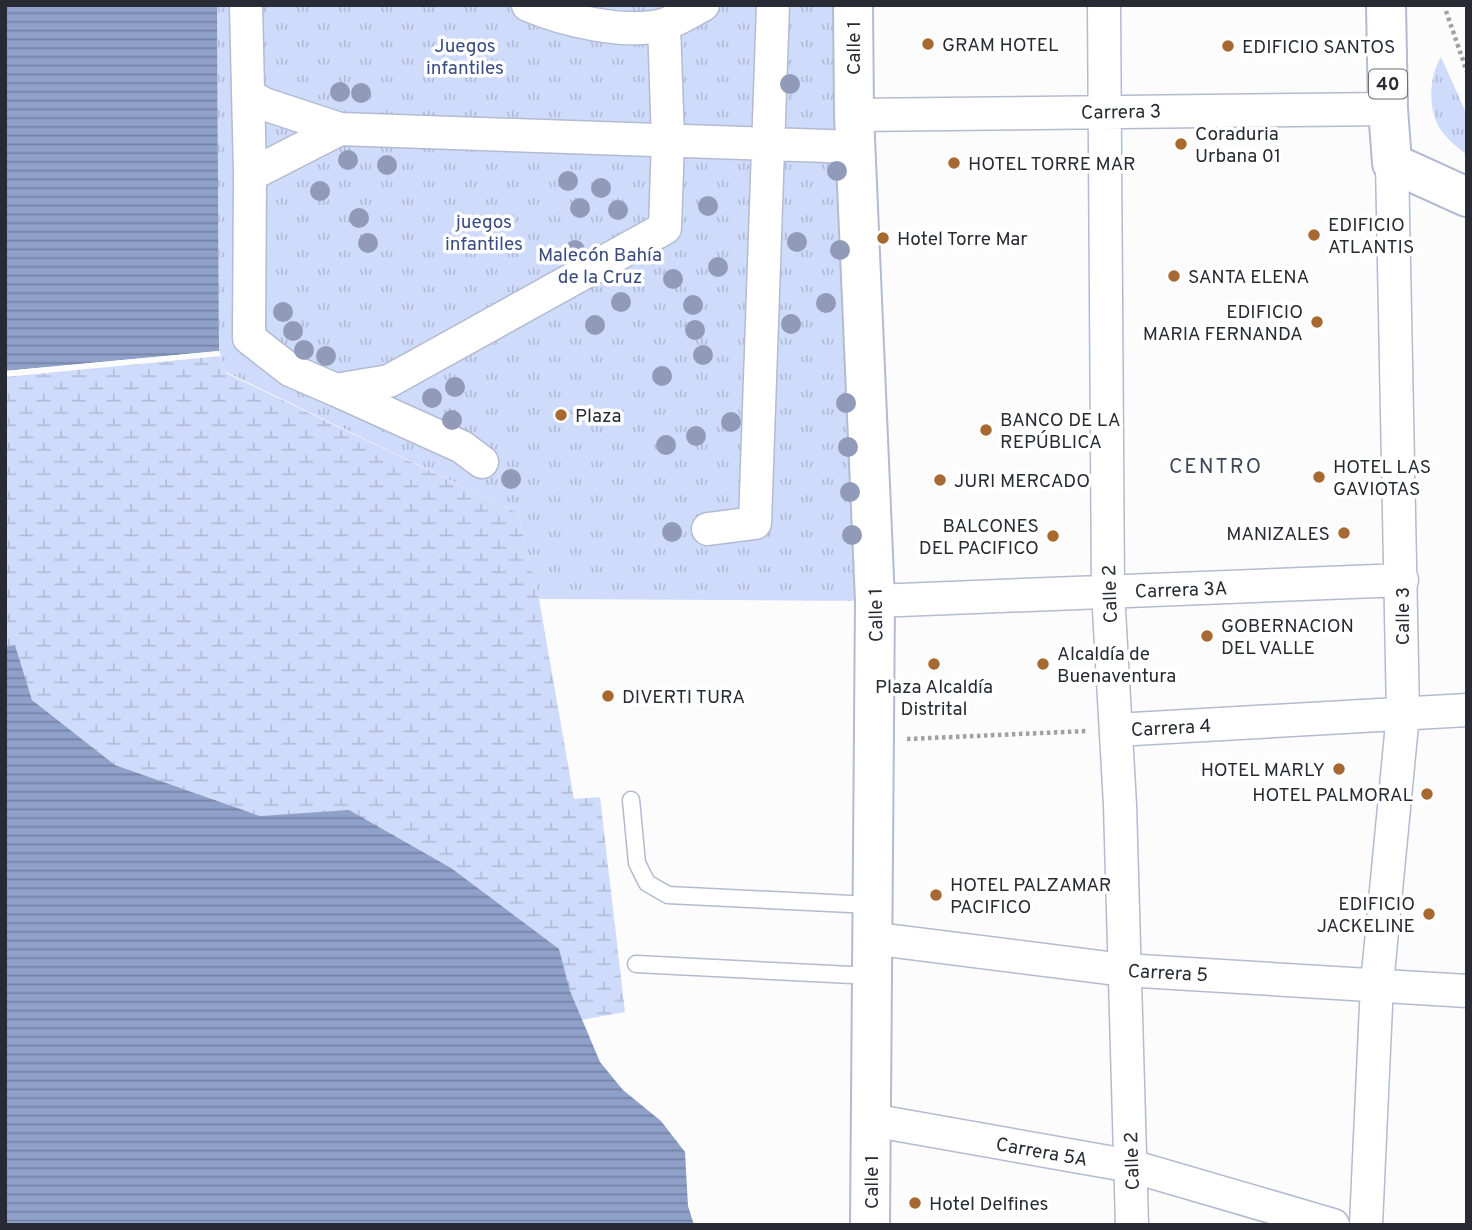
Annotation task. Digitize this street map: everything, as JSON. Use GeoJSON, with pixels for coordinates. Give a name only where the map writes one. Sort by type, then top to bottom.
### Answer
{"type":"FeatureCollection","features":[{"type":"Feature","properties":{"kind":"main road","name":"Calle 1"},"geometry":{"type":"LineString","coordinates":[[853,5],[855,131],[875,601],[876,741],[882,805],[871,922],[870,1225]]}},
{"type":"Feature","properties":{"kind":"main road","name":"Calle 3"},"geometry":{"type":"LineString","coordinates":[[1386,5],[1392,163]]}},
{"type":"Feature","properties":{"kind":"main road"},"geometry":{"type":"LineString","coordinates":[[1392,163],[1467,197]]}},
{"type":"Feature","properties":{"kind":"street"},"geometry":{"type":"LineString","coordinates":[[246,5],[250,175],[249,338],[290,370],[450,441],[482,462]]}},
{"type":"Feature","properties":{"kind":"street"},"geometry":{"type":"LineString","coordinates":[[528,5],[555,17],[634,29],[664,25],[703,5]]}},
{"type":"Feature","properties":{"kind":"street"},"geometry":{"type":"LineString","coordinates":[[708,529],[755,523],[774,5]]}},
{"type":"Feature","properties":{"kind":"street","name":"Calle 2"},"geometry":{"type":"LineString","coordinates":[[1104,5],[1108,592],[1116,730],[1132,1225]]}},
{"type":"Feature","properties":{"kind":"street"},"geometry":{"type":"LineString","coordinates":[[336,390],[389,381],[665,228],[668,140],[664,25]]}},
{"type":"Feature","properties":{"kind":"street"},"geometry":{"type":"LineString","coordinates":[[248,95],[264,104],[340,129]]}},
{"type":"Feature","properties":{"kind":"street","name":"Carrera 3"},"geometry":{"type":"LineString","coordinates":[[340,129],[771,144],[855,131],[1106,111],[1388,109]]}},
{"type":"Feature","properties":{"kind":"street"},"geometry":{"type":"LineString","coordinates":[[250,175],[340,129]]}},
{"type":"Feature","properties":{"kind":"street","name":"Calle 3"},"geometry":{"type":"LineString","coordinates":[[1366,1225],[1377,984],[1403,715],[1392,163]]}},
{"type":"Feature","properties":{"kind":"street","name":"Carrera 3A"},"geometry":{"type":"LineString","coordinates":[[875,601],[1402,580]]}},
{"type":"Feature","properties":{"kind":"street","name":"Carrera 4"},"geometry":{"type":"LineString","coordinates":[[1116,730],[1467,710]]}},
{"type":"Feature","properties":{"kind":"street","name":"Carrera 5"},"geometry":{"type":"LineString","coordinates":[[871,922],[1124,970],[1467,991]]}},
{"type":"Feature","properties":{"kind":"street","name":"Carrera 5A"},"geometry":{"type":"LineString","coordinates":[[871,1120],[1131,1167],[1333,1225]]}},
{"type":"Feature","properties":{"kind":"lane"},"geometry":{"type":"LineString","coordinates":[[631,800],[637,863],[647,883],[668,895],[871,922]]}},
{"type":"Feature","properties":{"kind":"lane"},"geometry":{"type":"LineString","coordinates":[[636,964],[872,976]]}},
{"type":"Feature","properties":{"kind":"path"},"geometry":{"type":"LineString","coordinates":[[1446,12],[1467,72]]}},
{"type":"Feature","properties":{"kind":"path","name":"Carrera 4"},"geometry":{"type":"LineString","coordinates":[[876,741],[1116,730]]}},
{"type":"Feature","properties":{"kind":"green space","name":"Malecón Bahía de la Cruz"},"geometry":{"type":"Polygon","coordinates":[[[217,5],[853,5],[875,601],[539,599],[518,513],[226,372],[219,350],[217,5]]]}},
{"type":"Feature","properties":{"kind":"green space"},"geometry":{"type":"Polygon","coordinates":[[[1441,57],[1467,115],[1467,155],[1442,131],[1435,119],[1431,92],[1434,73],[1441,57]]]}},
{"type":"Feature","properties":{"kind":"green space"},"geometry":{"type":"Polygon","coordinates":[[[221,356],[226,373],[518,513],[539,599],[574,799],[600,797],[625,1012],[581,1020],[570,991],[349,811],[260,816],[115,765],[32,700],[15,645],[5,647],[5,377],[221,356]]]}},
{"type":"Feature","properties":{"kind":"shaded area"},"geometry":{"type":"Polygon","coordinates":[[[5,5],[217,5],[219,351],[5,371],[5,5]]]}},
{"type":"Feature","properties":{"kind":"shaded area"},"geometry":{"type":"Polygon","coordinates":[[[15,645],[32,700],[115,765],[260,816],[349,810],[451,868],[559,949],[570,991],[600,1062],[623,1090],[661,1121],[685,1152],[688,1206],[694,1225],[5,1225],[5,647],[15,645]]]}},
{"type":"Feature","properties":{"kind":"pier"},"geometry":{"type":"Polygon","coordinates":[[[219,351],[220,354],[5,375],[5,371],[219,351]]]}},
{"type":"Feature","properties":{"kind":"place","name":"GRAM HOTEL"},"geometry":{"type":"Point","coordinates":[928,44]}},
{"type":"Feature","properties":{"kind":"place","name":"EDIFICIO SANTOS"},"geometry":{"type":"Point","coordinates":[1228,46]}},
{"type":"Feature","properties":{"kind":"place","name":"Coraduria Urbana 01"},"geometry":{"type":"Point","coordinates":[1181,144]}},
{"type":"Feature","properties":{"kind":"place","name":"HOTEL TORRE MAR"},"geometry":{"type":"Point","coordinates":[954,163]}},
{"type":"Feature","properties":{"kind":"place","name":"EDIFICIO ATLANTIS"},"geometry":{"type":"Point","coordinates":[1314,235]}},
{"type":"Feature","properties":{"kind":"place","name":"Hotel Torre Mar"},"geometry":{"type":"Point","coordinates":[883,238]}},
{"type":"Feature","properties":{"kind":"place","name":"SANTA ELENA"},"geometry":{"type":"Point","coordinates":[1174,276]}},
{"type":"Feature","properties":{"kind":"place","name":"EDIFICIO MARIA FERNANDA"},"geometry":{"type":"Point","coordinates":[1317,322]}},
{"type":"Feature","properties":{"kind":"place","name":"Plaza"},"geometry":{"type":"Point","coordinates":[561,415]}},
{"type":"Feature","properties":{"kind":"place","name":"BANCO DE LA REPÚBLICA"},"geometry":{"type":"Point","coordinates":[986,430]}},
{"type":"Feature","properties":{"kind":"place","name":"HOTEL LAS GAVIOTAS"},"geometry":{"type":"Point","coordinates":[1319,477]}},
{"type":"Feature","properties":{"kind":"place","name":"JURI MERCADO"},"geometry":{"type":"Point","coordinates":[940,480]}},
{"type":"Feature","properties":{"kind":"place","name":"MANIZALES"},"geometry":{"type":"Point","coordinates":[1344,533]}},
{"type":"Feature","properties":{"kind":"place","name":"BALCONES DEL PACIFICO"},"geometry":{"type":"Point","coordinates":[1053,536]}},
{"type":"Feature","properties":{"kind":"place","name":"GOBERNACION DEL VALLE"},"geometry":{"type":"Point","coordinates":[1207,636]}},
{"type":"Feature","properties":{"kind":"place","name":"Plaza Alcaldía Distrital"},"geometry":{"type":"Point","coordinates":[934,664]}},
{"type":"Feature","properties":{"kind":"place","name":"Alcaldía de Buenaventura"},"geometry":{"type":"Point","coordinates":[1043,664]}},
{"type":"Feature","properties":{"kind":"place","name":"DIVERTI TURA"},"geometry":{"type":"Point","coordinates":[608,696]}},
{"type":"Feature","properties":{"kind":"place","name":"HOTEL MARLY"},"geometry":{"type":"Point","coordinates":[1339,769]}},
{"type":"Feature","properties":{"kind":"place","name":"HOTEL PALMORAL"},"geometry":{"type":"Point","coordinates":[1427,794]}},
{"type":"Feature","properties":{"kind":"place","name":"HOTEL PALZAMAR PACIFICO"},"geometry":{"type":"Point","coordinates":[936,895]}},
{"type":"Feature","properties":{"kind":"place","name":"EDIFICIO JACKELINE"},"geometry":{"type":"Point","coordinates":[1429,914]}},
{"type":"Feature","properties":{"kind":"place","name":"Hotel Delfines"},"geometry":{"type":"Point","coordinates":[915,1203]}},
{"type":"Feature","properties":{"kind":"district","name":"CENTRO"},"geometry":{"type":"Point","coordinates":[1216,466]}},
{"type":"Feature","properties":{"kind":"park label","name":"Juegos infantiles"},"geometry":{"type":"Point","coordinates":[465,56]}},
{"type":"Feature","properties":{"kind":"park label","name":"juegos infantiles"},"geometry":{"type":"Point","coordinates":[484,232]}}]}
